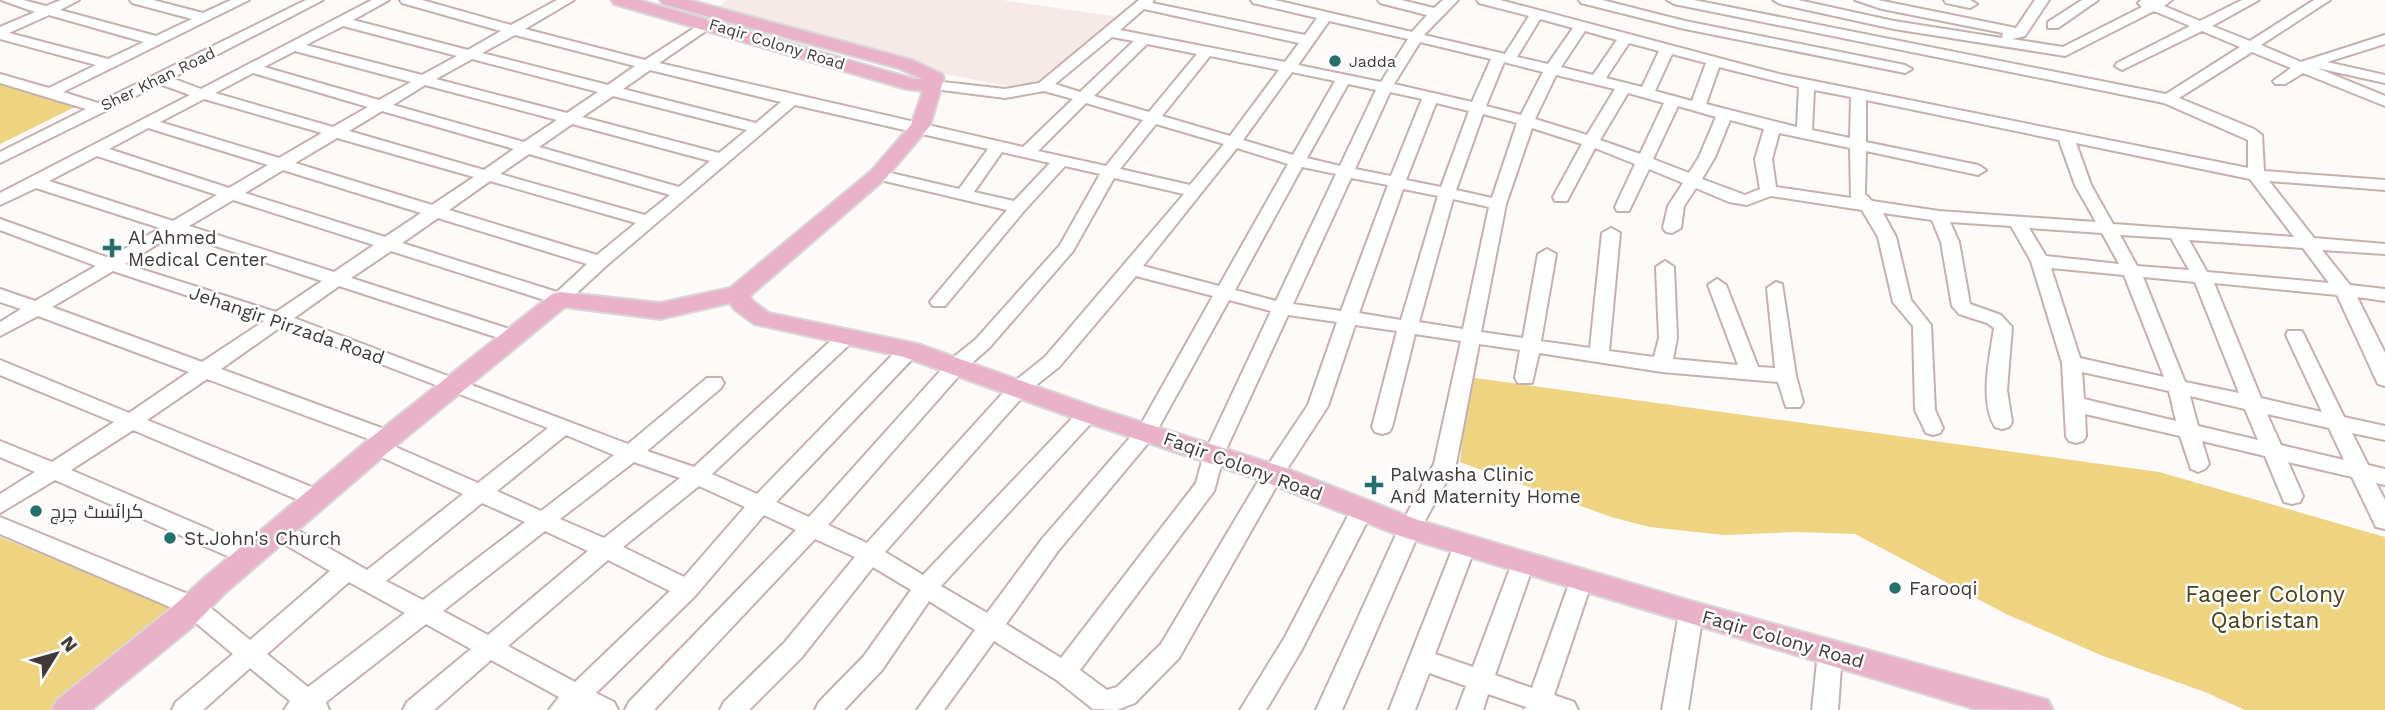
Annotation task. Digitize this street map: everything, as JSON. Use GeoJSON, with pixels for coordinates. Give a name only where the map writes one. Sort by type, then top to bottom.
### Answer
{"type":"FeatureCollection","features":[{"type":"Feature","properties":{"kind":"main road","name":"Faqir Colony Road"},"geometry":{"type":"LineString","coordinates":[[620,0],[706,18],[913,85],[934,86]]}},
{"type":"Feature","properties":{"kind":"main road","name":"Faqir Colony Road"},"geometry":{"type":"LineString","coordinates":[[669,0],[706,18]]}},
{"type":"Feature","properties":{"kind":"main road"},"geometry":{"type":"LineString","coordinates":[[706,18],[728,0]]}},
{"type":"Feature","properties":{"kind":"main road"},"geometry":{"type":"LineString","coordinates":[[68,710],[179,620],[249,556],[383,442],[560,299],[660,311],[737,294],[878,176],[916,130],[934,86]]}},
{"type":"Feature","properties":{"kind":"main road","name":"Faqir Colony Road"},"geometry":{"type":"LineString","coordinates":[[737,294],[743,304],[762,319],[909,349],[1088,414],[1273,474],[1410,528],[1691,614],[1830,652],[1975,703],[2037,710]]}},
{"type":"Feature","properties":{"kind":"street"},"geometry":{"type":"LineString","coordinates":[[8,0],[156,41]]}},
{"type":"Feature","properties":{"kind":"street"},"geometry":{"type":"LineString","coordinates":[[0,33],[72,0]]}},
{"type":"Feature","properties":{"kind":"street"},"geometry":{"type":"LineString","coordinates":[[136,0],[205,18]]}},
{"type":"Feature","properties":{"kind":"street"},"geometry":{"type":"LineString","coordinates":[[50,93],[242,0]]}},
{"type":"Feature","properties":{"kind":"street","name":"Sher Khan Road"},"geometry":{"type":"LineString","coordinates":[[0,158],[316,0]]}},
{"type":"Feature","properties":{"kind":"street"},"geometry":{"type":"LineString","coordinates":[[0,200],[382,0]]}},
{"type":"Feature","properties":{"kind":"street"},"geometry":{"type":"LineString","coordinates":[[407,0],[509,30],[792,100],[1194,191]]}},
{"type":"Feature","properties":{"kind":"street"},"geometry":{"type":"LineString","coordinates":[[0,330],[509,30],[567,0]]}},
{"type":"Feature","properties":{"kind":"street"},"geometry":{"type":"LineString","coordinates":[[1258,0],[1597,80],[1773,127],[1978,170]]}},
{"type":"Feature","properties":{"kind":"street"},"geometry":{"type":"LineString","coordinates":[[1385,0],[1437,13]]}},
{"type":"Feature","properties":{"kind":"street"},"geometry":{"type":"LineString","coordinates":[[1063,672],[1206,485],[1214,454],[1385,87],[1415,37],[1451,0]]}},
{"type":"Feature","properties":{"kind":"street"},"geometry":{"type":"LineString","coordinates":[[1483,0],[1667,50],[1807,84],[1859,94],[1902,85]]}},
{"type":"Feature","properties":{"kind":"street"},"geometry":{"type":"LineString","coordinates":[[1586,0],[1624,4],[1708,29],[1850,58],[1902,85],[2065,135],[2256,175],[2385,185]]}},
{"type":"Feature","properties":{"kind":"street"},"geometry":{"type":"LineString","coordinates":[[1674,0],[1726,5],[1807,28],[2168,99],[2248,132],[2256,138],[2256,175],[2344,290],[2376,354],[2385,379]]}},
{"type":"Feature","properties":{"kind":"street"},"geometry":{"type":"LineString","coordinates":[[1780,0],[1818,4],[1860,18],[2065,52],[2159,3]]}},
{"type":"Feature","properties":{"kind":"street"},"geometry":{"type":"LineString","coordinates":[[1862,0],[2020,33]]}},
{"type":"Feature","properties":{"kind":"street"},"geometry":{"type":"LineString","coordinates":[[1951,0],[1970,4]]}},
{"type":"Feature","properties":{"kind":"street"},"geometry":{"type":"LineString","coordinates":[[1992,40],[2020,33],[2042,0]]}},
{"type":"Feature","properties":{"kind":"street"},"geometry":{"type":"LineString","coordinates":[[2053,25],[2091,0]]}},
{"type":"Feature","properties":{"kind":"street"},"geometry":{"type":"LineString","coordinates":[[2137,0],[2159,3],[2202,26],[2307,64],[2385,79]]}},
{"type":"Feature","properties":{"kind":"street"},"geometry":{"type":"LineString","coordinates":[[2122,66],[2252,0]]}},
{"type":"Feature","properties":{"kind":"street"},"geometry":{"type":"LineString","coordinates":[[2168,99],[2323,0]]}},
{"type":"Feature","properties":{"kind":"street"},"geometry":{"type":"LineString","coordinates":[[934,86],[1018,93],[1044,86],[1145,3],[1307,40]]}},
{"type":"Feature","properties":{"kind":"street"},"geometry":{"type":"LineString","coordinates":[[1799,47],[1818,4]]}},
{"type":"Feature","properties":{"kind":"street"},"geometry":{"type":"LineString","coordinates":[[1708,29],[1726,5]]}},
{"type":"Feature","properties":{"kind":"street"},"geometry":{"type":"LineString","coordinates":[[1382,427],[1407,327],[1475,109],[1504,58],[1536,15]]}},
{"type":"Feature","properties":{"kind":"street"},"geometry":{"type":"LineString","coordinates":[[733,710],[793,650],[870,554],[1018,389],[1052,362],[1132,269],[1233,143],[1285,68],[1326,16]]}},
{"type":"Feature","properties":{"kind":"street"},"geometry":{"type":"LineString","coordinates":[[0,505],[130,422],[386,246],[649,64],[706,18]]}},
{"type":"Feature","properties":{"kind":"street"},"geometry":{"type":"LineString","coordinates":[[1850,58],[1860,18]]}},
{"type":"Feature","properties":{"kind":"street"},"geometry":{"type":"LineString","coordinates":[[339,21],[758,128]]}},
{"type":"Feature","properties":{"kind":"street"},"geometry":{"type":"LineString","coordinates":[[1329,710],[1410,528],[1445,464],[1498,204],[1526,121],[1552,69],[1581,27]]}},
{"type":"Feature","properties":{"kind":"street"},"geometry":{"type":"LineString","coordinates":[[1110,32],[1385,87],[1526,121],[1592,142],[1735,198],[1747,200],[1769,191],[1939,216],[2385,249]]}},
{"type":"Feature","properties":{"kind":"street"},"geometry":{"type":"LineString","coordinates":[[0,33],[108,64]]}},
{"type":"Feature","properties":{"kind":"street"},"geometry":{"type":"LineString","coordinates":[[1026,153],[1144,39]]}},
{"type":"Feature","properties":{"kind":"street"},"geometry":{"type":"LineString","coordinates":[[1597,80],[1625,39]]}},
{"type":"Feature","properties":{"kind":"street"},"geometry":{"type":"LineString","coordinates":[[2280,81],[2307,64],[2385,39]]}},
{"type":"Feature","properties":{"kind":"street"},"geometry":{"type":"LineString","coordinates":[[293,46],[722,159]]}},
{"type":"Feature","properties":{"kind":"street"},"geometry":{"type":"LineString","coordinates":[[1902,85],[1903,48]]}},
{"type":"Feature","properties":{"kind":"street"},"geometry":{"type":"LineString","coordinates":[[1647,93],[1667,50]]}},
{"type":"Feature","properties":{"kind":"street"},"geometry":{"type":"LineString","coordinates":[[638,710],[813,527],[957,365],[983,343],[1068,247],[1110,171],[1206,52]]}},
{"type":"Feature","properties":{"kind":"street"},"geometry":{"type":"LineString","coordinates":[[2366,75],[2385,60]]}},
{"type":"Feature","properties":{"kind":"street"},"geometry":{"type":"LineString","coordinates":[[1697,107],[1714,62]]}},
{"type":"Feature","properties":{"kind":"street"},"geometry":{"type":"LineString","coordinates":[[2307,64],[2349,88],[2385,101]]}},
{"type":"Feature","properties":{"kind":"street"},"geometry":{"type":"LineString","coordinates":[[250,68],[682,193]]}},
{"type":"Feature","properties":{"kind":"street"},"geometry":{"type":"LineString","coordinates":[[0,78],[99,108]]}},
{"type":"Feature","properties":{"kind":"street"},"geometry":{"type":"LineString","coordinates":[[159,78],[201,94],[648,222]]}},
{"type":"Feature","properties":{"kind":"street"},"geometry":{"type":"LineString","coordinates":[[930,710],[1050,545],[1147,431],[1343,79]]}},
{"type":"Feature","properties":{"kind":"street"},"geometry":{"type":"LineString","coordinates":[[1804,133],[1807,84]]}},
{"type":"Feature","properties":{"kind":"street"},"geometry":{"type":"LineString","coordinates":[[1044,86],[1296,161],[1498,204]]}},
{"type":"Feature","properties":{"kind":"street"},"geometry":{"type":"LineString","coordinates":[[1561,197],[1624,87]]}},
{"type":"Feature","properties":{"kind":"street"},"geometry":{"type":"LineString","coordinates":[[1859,94],[1857,195],[1867,204],[1887,237],[1902,302],[1924,330],[1923,392],[1925,410],[1933,428]]}},
{"type":"Feature","properties":{"kind":"street"},"geometry":{"type":"LineString","coordinates":[[1273,474],[1318,406],[1397,182],[1430,98]]}},
{"type":"Feature","properties":{"kind":"street"},"geometry":{"type":"LineString","coordinates":[[95,150],[386,246],[560,299],[792,100]]}},
{"type":"Feature","properties":{"kind":"street"},"geometry":{"type":"LineString","coordinates":[[1623,207],[1673,100]]}},
{"type":"Feature","properties":{"kind":"street"},"geometry":{"type":"LineString","coordinates":[[1672,228],[1676,206],[1707,157],[1726,114]]}},
{"type":"Feature","properties":{"kind":"street"},"geometry":{"type":"LineString","coordinates":[[147,123],[600,262]]}},
{"type":"Feature","properties":{"kind":"street"},"geometry":{"type":"LineString","coordinates":[[1769,191],[1762,173],[1762,154],[1773,127]]}},
{"type":"Feature","properties":{"kind":"street"},"geometry":{"type":"LineString","coordinates":[[2065,135],[2083,185],[2132,272],[2177,385],[2197,464]]}},
{"type":"Feature","properties":{"kind":"street"},"geometry":{"type":"LineString","coordinates":[[963,195],[998,147]]}},
{"type":"Feature","properties":{"kind":"street"},"geometry":{"type":"LineString","coordinates":[[939,302],[1018,207],[1062,160]]}},
{"type":"Feature","properties":{"kind":"street"},"geometry":{"type":"LineString","coordinates":[[878,176],[1018,207]]}},
{"type":"Feature","properties":{"kind":"street"},"geometry":{"type":"LineString","coordinates":[[36,182],[514,337]]}},
{"type":"Feature","properties":{"kind":"street"},"geometry":{"type":"LineString","coordinates":[[1939,216],[1950,242],[1961,306],[1973,315],[1996,318],[2003,327],[1997,390],[2002,422]]}},
{"type":"Feature","properties":{"kind":"street"},"geometry":{"type":"LineString","coordinates":[[2017,222],[2040,261],[2072,363],[2076,436]]}},
{"type":"Feature","properties":{"kind":"street","name":"Jehangir Pirzada Road"},"geometry":{"type":"LineString","coordinates":[[0,224],[111,265],[278,320],[697,476],[870,554],[1063,672],[1102,701],[1112,701],[1126,695],[1170,651],[1273,474]]}},
{"type":"Feature","properties":{"kind":"street"},"geometry":{"type":"LineString","coordinates":[[1599,356],[1611,233]]}},
{"type":"Feature","properties":{"kind":"street"},"geometry":{"type":"LineString","coordinates":[[2177,234],[2210,292],[2292,496]]}},
{"type":"Feature","properties":{"kind":"street"},"geometry":{"type":"LineString","coordinates":[[1525,378],[1546,254]]}},
{"type":"Feature","properties":{"kind":"street"},"geometry":{"type":"LineString","coordinates":[[2040,261],[2385,295]]}},
{"type":"Feature","properties":{"kind":"street"},"geometry":{"type":"LineString","coordinates":[[1662,365],[1668,338],[1665,267]]}},
{"type":"Feature","properties":{"kind":"street"},"geometry":{"type":"LineString","coordinates":[[1132,269],[1282,308],[1662,365],[1786,376]]}},
{"type":"Feature","properties":{"kind":"street"},"geometry":{"type":"LineString","coordinates":[[1717,285],[1751,373]]}},
{"type":"Feature","properties":{"kind":"street"},"geometry":{"type":"LineString","coordinates":[[1776,288],[1786,376],[1793,402]]}},
{"type":"Feature","properties":{"kind":"street"},"geometry":{"type":"LineString","coordinates":[[0,295],[204,371],[383,442],[480,492],[687,589]]}},
{"type":"Feature","properties":{"kind":"street"},"geometry":{"type":"LineString","coordinates":[[2295,335],[2384,521]]}},
{"type":"Feature","properties":{"kind":"street"},"geometry":{"type":"LineString","coordinates":[[416,710],[606,549],[697,476],[846,337]]}},
{"type":"Feature","properties":{"kind":"street"},"geometry":{"type":"LineString","coordinates":[[570,703],[687,589],[761,504],[909,349]]}},
{"type":"Feature","properties":{"kind":"street"},"geometry":{"type":"LineString","coordinates":[[2072,363],[2385,433]]}},
{"type":"Feature","properties":{"kind":"street"},"geometry":{"type":"LineString","coordinates":[[0,367],[316,498]]}},
{"type":"Feature","properties":{"kind":"street"},"geometry":{"type":"LineString","coordinates":[[0,525],[192,606],[307,707],[423,611],[631,453],[714,383]]}},
{"type":"Feature","properties":{"kind":"street"},"geometry":{"type":"LineString","coordinates":[[2074,404],[2385,477]]}},
{"type":"Feature","properties":{"kind":"street"},"geometry":{"type":"LineString","coordinates":[[828,710],[873,663],[925,588],[1088,414]]}},
{"type":"Feature","properties":{"kind":"street"},"geometry":{"type":"LineString","coordinates":[[368,582],[564,426]]}},
{"type":"Feature","properties":{"kind":"street"},"geometry":{"type":"LineString","coordinates":[[0,448],[249,556]]}},
{"type":"Feature","properties":{"kind":"street"},"geometry":{"type":"LineString","coordinates":[[1253,710],[1293,644],[1362,510]]}},
{"type":"Feature","properties":{"kind":"street"},"geometry":{"type":"LineString","coordinates":[[279,530],[489,649],[570,703],[605,710]]}},
{"type":"Feature","properties":{"kind":"street"},"geometry":{"type":"LineString","coordinates":[[1402,710],[1465,545]]}},
{"type":"Feature","properties":{"kind":"street"},"geometry":{"type":"LineString","coordinates":[[1470,710],[1523,563]]}},
{"type":"Feature","properties":{"kind":"street"},"geometry":{"type":"LineString","coordinates":[[185,710],[251,656],[348,569]]}},
{"type":"Feature","properties":{"kind":"street"},"geometry":{"type":"LineString","coordinates":[[1539,706],[1581,581]]}},
{"type":"Feature","properties":{"kind":"street"},"geometry":{"type":"LineString","coordinates":[[1675,710],[1691,614]]}},
{"type":"Feature","properties":{"kind":"street"},"geometry":{"type":"LineString","coordinates":[[1825,710],[1830,652]]}},
{"type":"Feature","properties":{"kind":"street"},"geometry":{"type":"LineString","coordinates":[[1422,660],[1539,706],[1565,710]]}},
{"type":"Feature","properties":{"kind":"shaded area"},"geometry":{"type":"Polygon","coordinates":[[[728,0],[1002,0],[1127,18],[1033,91],[924,70],[712,11],[728,0]]]}},
{"type":"Feature","properties":{"kind":"green space"},"geometry":{"type":"Polygon","coordinates":[[[0,76],[85,102],[0,144],[0,76]]]}},
{"type":"Feature","properties":{"kind":"green space","name":"Faqeer Colony Qabristan"},"geometry":{"type":"Polygon","coordinates":[[[1468,377],[2159,472],[2385,537],[2385,710],[2245,710],[2205,692],[2103,656],[2006,614],[1855,534],[1795,532],[1724,535],[1650,527],[1611,517],[1460,462],[1468,377]]]}},
{"type":"Feature","properties":{"kind":"green space"},"geometry":{"type":"Polygon","coordinates":[[[0,537],[182,612],[60,710],[0,710],[0,537]]]}},
{"type":"Feature","properties":{"kind":"place","name":"Jadda"},"geometry":{"type":"Point","coordinates":[1335,61]}},
{"type":"Feature","properties":{"kind":"place","name":"Al Ahmed Medical Center"},"geometry":{"type":"Point","coordinates":[112,248]}},
{"type":"Feature","properties":{"kind":"place","name":"Palwasha Clinic And Maternity Home"},"geometry":{"type":"Point","coordinates":[1374,485]}},
{"type":"Feature","properties":{"kind":"place","name":"کرائسٹ چرچ"},"geometry":{"type":"Point","coordinates":[36,511]}},
{"type":"Feature","properties":{"kind":"place","name":"St.John's Church"},"geometry":{"type":"Point","coordinates":[170,538]}},
{"type":"Feature","properties":{"kind":"place","name":"Farooqi"},"geometry":{"type":"Point","coordinates":[1895,588]}}]}
